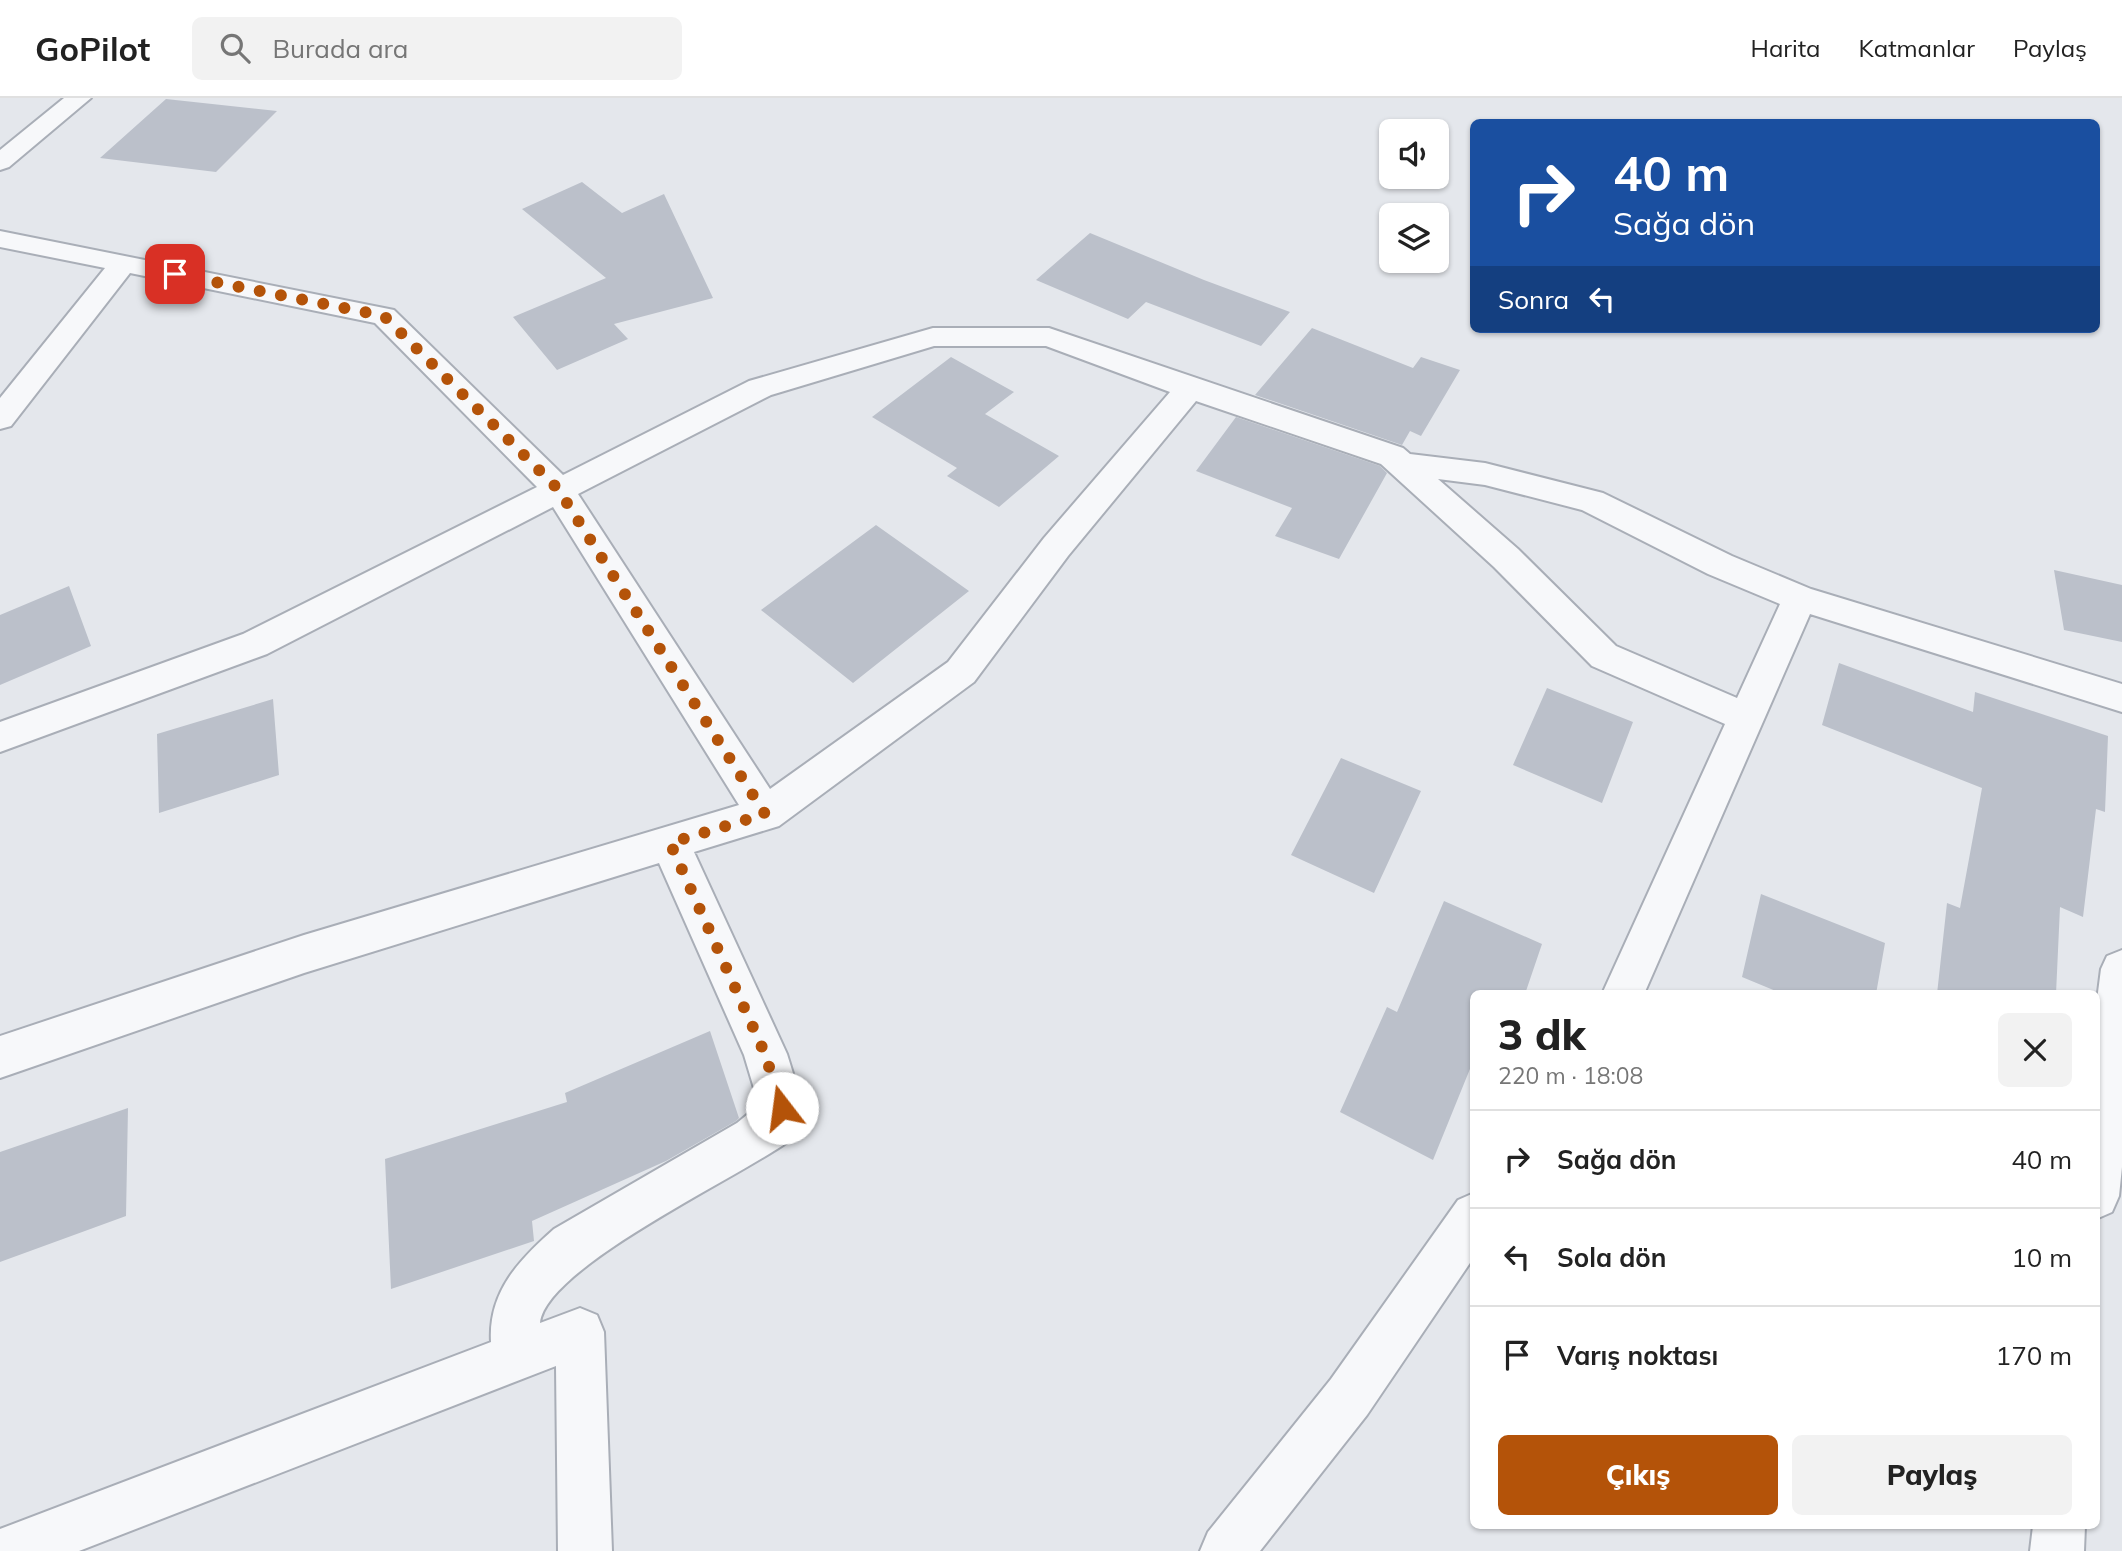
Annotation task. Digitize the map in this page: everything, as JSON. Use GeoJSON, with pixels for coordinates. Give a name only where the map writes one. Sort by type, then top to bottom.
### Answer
{"type":"FeatureCollection","features":[{"type":"Feature","properties":{"kind":"street"},"geometry":{"type":"LineString","coordinates":[[0,162],[79,98]]}},
{"type":"Feature","properties":{"kind":"street"},"geometry":{"type":"LineString","coordinates":[[0,239],[384,316],[558,489],[765,814]]}},
{"type":"Feature","properties":{"kind":"street"},"geometry":{"type":"LineString","coordinates":[[0,419],[123,264]]}},
{"type":"Feature","properties":{"kind":"street"},"geometry":{"type":"LineString","coordinates":[[0,737],[255,644],[760,388],[933,337],[1049,337],[1392,456],[1506,558],[1604,656],[1747,718]]}},
{"type":"Feature","properties":{"kind":"street"},"geometry":{"type":"LineString","coordinates":[[0,1057],[304,954],[765,814],[961,672],[1056,547],[1190,388]]}},
{"type":"Feature","properties":{"kind":"street"},"geometry":{"type":"LineString","coordinates":[[1401,464],[1485,474],[1592,501],[1720,565],[1800,598],[2122,698]]}},
{"type":"Feature","properties":{"kind":"street"},"geometry":{"type":"LineString","coordinates":[[1625,990],[1800,598]]}},
{"type":"Feature","properties":{"kind":"street"},"geometry":{"type":"LineString","coordinates":[[516,1357],[513,1328],[521,1294],[546,1268],[571,1246],[753,1139],[769,1128],[782,1108],[765,1054],[670,843]]}},
{"type":"Feature","properties":{"kind":"street"},"geometry":{"type":"LineString","coordinates":[[2100,1161],[2122,969]]}},
{"type":"Feature","properties":{"kind":"street"},"geometry":{"type":"LineString","coordinates":[[1227,1551],[1349,1397],[1470,1222]]}},
{"type":"Feature","properties":{"kind":"street"},"geometry":{"type":"LineString","coordinates":[[11,1551],[580,1332],[585,1551]]}},
{"type":"Feature","properties":{"kind":"street"},"geometry":{"type":"LineString","coordinates":[[2057,1551],[2060,1529]]}},
{"type":"Feature","properties":{"kind":"building"},"geometry":{"type":"Polygon","coordinates":[[[166,99],[277,111],[216,172],[100,158],[166,99]]]}},
{"type":"Feature","properties":{"kind":"building"},"geometry":{"type":"Polygon","coordinates":[[[582,182],[622,213],[664,194],[713,298],[614,324],[628,339],[557,370],[513,317],[606,278],[522,209],[582,182]]]}},
{"type":"Feature","properties":{"kind":"building"},"geometry":{"type":"Polygon","coordinates":[[[1090,233],[1290,312],[1261,346],[1146,302],[1128,319],[1036,280],[1090,233]]]}},
{"type":"Feature","properties":{"kind":"building"},"geometry":{"type":"Polygon","coordinates":[[[1312,328],[1413,368],[1421,357],[1460,370],[1421,436],[1410,431],[1402,445],[1255,395],[1312,328]]]}},
{"type":"Feature","properties":{"kind":"building"},"geometry":{"type":"Polygon","coordinates":[[[951,357],[1014,392],[985,414],[1059,456],[999,507],[947,476],[957,468],[872,417],[951,357]]]}},
{"type":"Feature","properties":{"kind":"building"},"geometry":{"type":"Polygon","coordinates":[[[1236,417],[1380,466],[1387,473],[1339,559],[1275,536],[1292,508],[1196,471],[1236,417]]]}},
{"type":"Feature","properties":{"kind":"building"},"geometry":{"type":"Polygon","coordinates":[[[876,525],[969,591],[853,683],[761,610],[876,525]]]}},
{"type":"Feature","properties":{"kind":"building"},"geometry":{"type":"Polygon","coordinates":[[[2054,570],[2122,585],[2122,642],[2064,630],[2054,570]]]}},
{"type":"Feature","properties":{"kind":"building"},"geometry":{"type":"Polygon","coordinates":[[[69,586],[91,646],[0,685],[0,615],[69,586]]]}},
{"type":"Feature","properties":{"kind":"building"},"geometry":{"type":"Polygon","coordinates":[[[1839,663],[1973,712],[1975,692],[2108,736],[2105,812],[2096,809],[2083,917],[2060,907],[2056,990],[1937,990],[1947,903],[1960,908],[1982,788],[1822,725],[1839,663]]]}},
{"type":"Feature","properties":{"kind":"building"},"geometry":{"type":"Polygon","coordinates":[[[1547,688],[1633,722],[1602,803],[1513,765],[1547,688]]]}},
{"type":"Feature","properties":{"kind":"building"},"geometry":{"type":"Polygon","coordinates":[[[273,699],[279,775],[159,813],[157,734],[273,699]]]}},
{"type":"Feature","properties":{"kind":"building"},"geometry":{"type":"Polygon","coordinates":[[[1341,758],[1421,791],[1374,893],[1291,855],[1341,758]]]}},
{"type":"Feature","properties":{"kind":"building"},"geometry":{"type":"Polygon","coordinates":[[[1761,894],[1885,943],[1877,990],[1773,990],[1742,977],[1761,894]]]}},
{"type":"Feature","properties":{"kind":"building"},"geometry":{"type":"Polygon","coordinates":[[[1444,901],[1542,944],[1526,990],[1470,990],[1470,1069],[1433,1160],[1340,1112],[1387,1007],[1397,1012],[1444,901]]]}},
{"type":"Feature","properties":{"kind":"building"},"geometry":{"type":"Polygon","coordinates":[[[710,1031],[739,1118],[736,1121],[666,1161],[532,1221],[534,1241],[391,1289],[385,1159],[567,1102],[565,1093],[710,1031]]]}},
{"type":"Feature","properties":{"kind":"building"},"geometry":{"type":"Polygon","coordinates":[[[128,1108],[126,1216],[0,1262],[0,1152],[128,1108]]]}},
{"type":"Feature","properties":{"kind":"route"},"geometry":{"type":"LineString","coordinates":[[175,274],[384,316],[558,489],[765,814],[670,843],[765,1054],[778,1087],[782,1108]]}}]}
